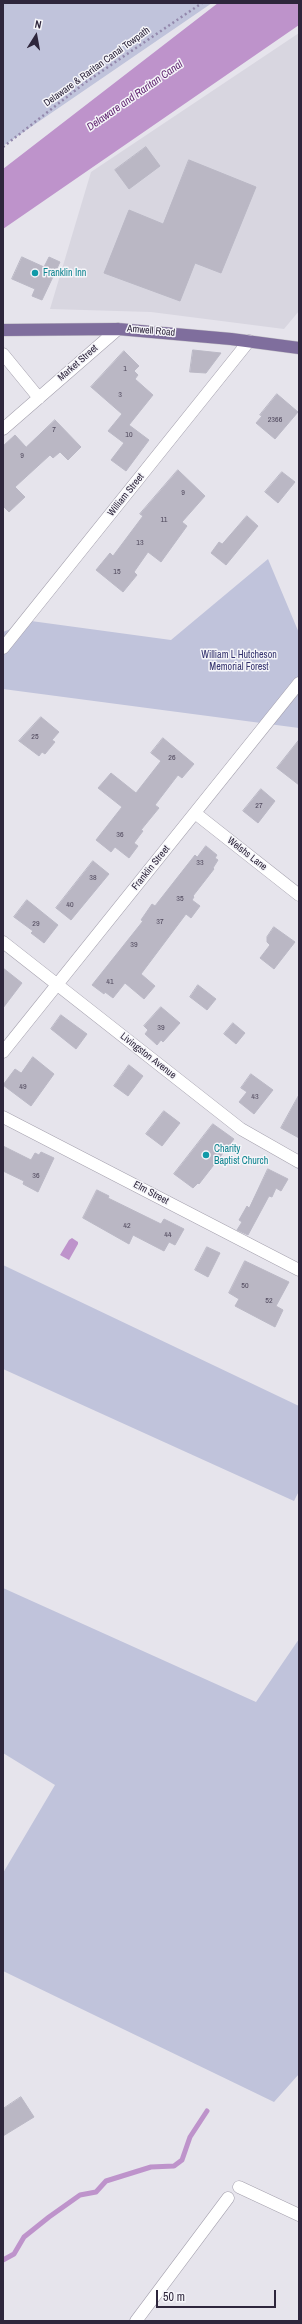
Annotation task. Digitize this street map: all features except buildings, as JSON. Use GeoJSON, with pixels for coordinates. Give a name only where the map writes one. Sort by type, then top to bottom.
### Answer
{"type":"FeatureCollection","features":[{"type":"Feature","properties":{"kind":"main road","name":"Amwell Road"},"geometry":{"type":"LineString","coordinates":[[3,330],[118,329],[249,341],[299,348]]}},
{"type":"Feature","properties":{"kind":"street","name":"Market Street"},"geometry":{"type":"LineString","coordinates":[[3,429],[118,329]]}},
{"type":"Feature","properties":{"kind":"street","name":"William Street"},"geometry":{"type":"LineString","coordinates":[[3,648],[7,633],[249,341]]}},
{"type":"Feature","properties":{"kind":"street"},"geometry":{"type":"LineString","coordinates":[[3,354],[39,398]]}},
{"type":"Feature","properties":{"kind":"street","name":"Franklin Street"},"geometry":{"type":"LineString","coordinates":[[3,1052],[299,683]]}},
{"type":"Feature","properties":{"kind":"street","name":"Welshs Lane"},"geometry":{"type":"LineString","coordinates":[[195,813],[299,895]]}},
{"type":"Feature","properties":{"kind":"street","name":"Livingston Avenue"},"geometry":{"type":"LineString","coordinates":[[3,942],[241,1129],[299,1162]]}},
{"type":"Feature","properties":{"kind":"street","name":"Elm Street"},"geometry":{"type":"LineString","coordinates":[[3,1118],[299,1270]]}},
{"type":"Feature","properties":{"kind":"street"},"geometry":{"type":"LineString","coordinates":[[239,2188],[299,2215]]}},
{"type":"Feature","properties":{"kind":"street"},"geometry":{"type":"LineString","coordinates":[[136,2321],[228,2198]]}},
{"type":"Feature","properties":{"kind":"path","name":"Delaware & Raritan Canal Towpath"},"geometry":{"type":"LineString","coordinates":[[3,147],[86,82],[202,3]]}},
{"type":"Feature","properties":{"kind":"shaded area"},"geometry":{"type":"Polygon","coordinates":[[[299,33],[299,311],[284,329],[151,312],[50,309],[91,172],[299,33]]]}},
{"type":"Feature","properties":{"kind":"green space"},"geometry":{"type":"Polygon","coordinates":[[[3,3],[212,3],[3,146],[3,3]]]}},
{"type":"Feature","properties":{"kind":"green space","name":"William L Hutcheson Memorial Forest"},"geometry":{"type":"Polygon","coordinates":[[[268,559],[299,633],[299,728],[3,689],[3,632],[31,621],[171,640],[268,559]]]}},
{"type":"Feature","properties":{"kind":"green space"},"geometry":{"type":"Polygon","coordinates":[[[3,1265],[299,1406],[299,1491],[294,1501],[3,1369],[3,1265]]]}},
{"type":"Feature","properties":{"kind":"green space"},"geometry":{"type":"Polygon","coordinates":[[[3,1588],[256,1702],[299,1639],[299,2074],[274,2102],[3,1971],[3,1873],[55,1785],[3,1753],[3,1588]]]}},
{"type":"Feature","properties":{"kind":"water","name":"Delaware and Raritan Canal"},"geometry":{"type":"Polygon","coordinates":[[[218,3],[299,3],[299,25],[3,229],[3,169],[218,3]]]}},
{"type":"Feature","properties":{"kind":"water"},"geometry":{"type":"Polygon","coordinates":[[[72,1238],[78,1242],[78,1244],[69,1260],[60,1255],[69,1240],[72,1238]]]}},
{"type":"Feature","properties":{"kind":"waterway"},"geometry":{"type":"LineString","coordinates":[[3,2260],[14,2254],[24,2237],[80,2195],[96,2192],[106,2181],[151,2167],[174,2166],[182,2160],[190,2137],[207,2111]]}},
{"type":"Feature","properties":{"kind":"place","name":"Franklin Inn"},"geometry":{"type":"Point","coordinates":[35,273]}},
{"type":"Feature","properties":{"kind":"place","name":"Charity Baptist Church"},"geometry":{"type":"Point","coordinates":[206,1155]}}]}
